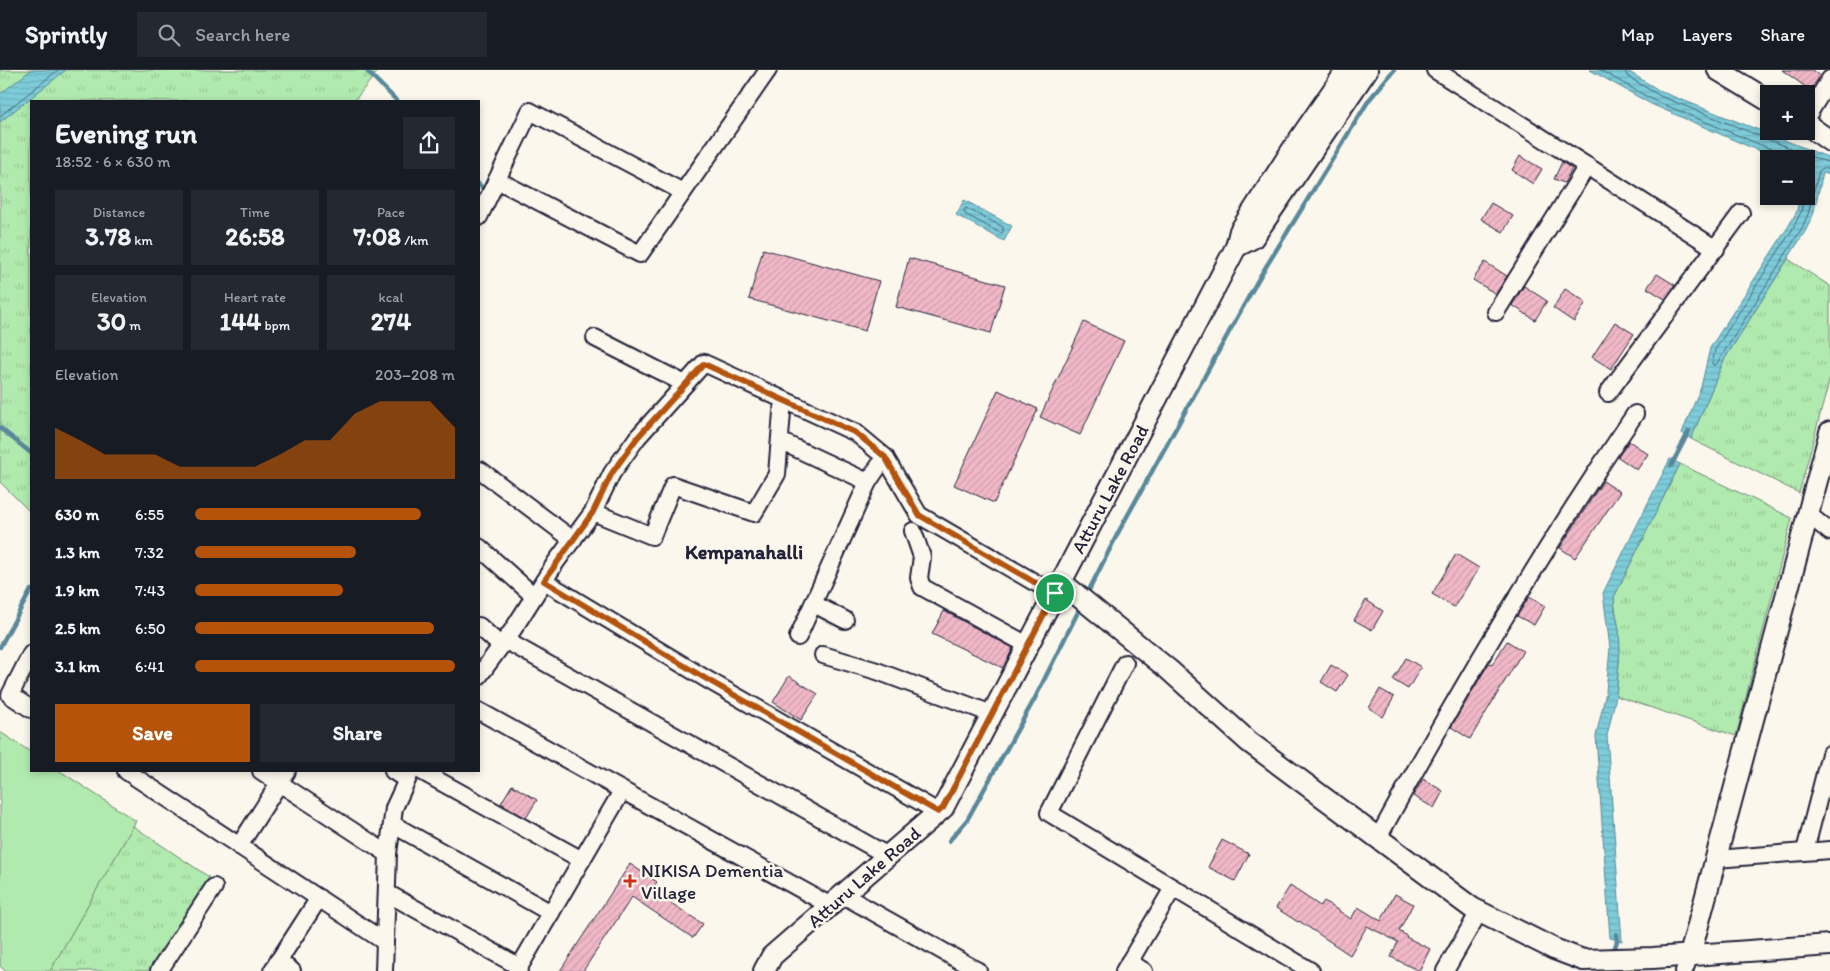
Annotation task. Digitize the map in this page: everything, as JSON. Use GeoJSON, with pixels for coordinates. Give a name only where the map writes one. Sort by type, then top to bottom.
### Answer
{"type":"FeatureCollection","features":[{"type":"Feature","properties":{"kind":"street"},"geometry":{"type":"LineString","coordinates":[[497,180],[640,254],[768,70]]}},
{"type":"Feature","properties":{"kind":"street","name":"Atturu Lake Road"},"geometry":{"type":"LineString","coordinates":[[764,971],[772,956],[943,808],[1236,247],[1240,230],[1347,70]]}},
{"type":"Feature","properties":{"kind":"street","name":"Atturu Lake Road"},"geometry":{"type":"LineString","coordinates":[[1236,247],[1253,238],[1367,70]]}},
{"type":"Feature","properties":{"kind":"street"},"geometry":{"type":"LineString","coordinates":[[1435,70],[1716,249]]}},
{"type":"Feature","properties":{"kind":"street"},"geometry":{"type":"LineString","coordinates":[[1718,70],[1760,96]]}},
{"type":"Feature","properties":{"kind":"street"},"geometry":{"type":"LineString","coordinates":[[1815,103],[1830,78]]}},
{"type":"Feature","properties":{"kind":"street"},"geometry":{"type":"LineString","coordinates":[[480,215],[530,111],[683,192]]}},
{"type":"Feature","properties":{"kind":"street"},"geometry":{"type":"LineString","coordinates":[[1815,130],[1830,141]]}},
{"type":"Feature","properties":{"kind":"street"},"geometry":{"type":"LineString","coordinates":[[1496,312],[1587,166]]}},
{"type":"Feature","properties":{"kind":"street"},"geometry":{"type":"LineString","coordinates":[[1608,393],[1741,213]]}},
{"type":"Feature","properties":{"kind":"street"},"geometry":{"type":"LineString","coordinates":[[595,338],[685,384]]}},
{"type":"Feature","properties":{"kind":"street"},"geometry":{"type":"LineString","coordinates":[[480,675],[593,512],[612,473],[637,438],[704,364],[856,433],[885,457],[919,515],[1034,582],[1058,588],[1168,670],[1249,742],[1479,912],[1554,949],[1583,960],[1687,963],[1830,945]]}},
{"type":"Feature","properties":{"kind":"street"},"geometry":{"type":"LineString","coordinates":[[593,512],[652,536],[673,485],[754,513],[777,474],[783,400]]}},
{"type":"Feature","properties":{"kind":"street"},"geometry":{"type":"LineString","coordinates":[[1378,838],[1433,738],[1532,571],[1635,414]]}},
{"type":"Feature","properties":{"kind":"street"},"geometry":{"type":"LineString","coordinates":[[1687,963],[1830,432]]}},
{"type":"Feature","properties":{"kind":"street"},"geometry":{"type":"LineString","coordinates":[[780,441],[868,482]]}},
{"type":"Feature","properties":{"kind":"street"},"geometry":{"type":"LineString","coordinates":[[798,637],[868,482],[885,457]]}},
{"type":"Feature","properties":{"kind":"street"},"geometry":{"type":"LineString","coordinates":[[480,470],[573,540]]}},
{"type":"Feature","properties":{"kind":"street"},"geometry":{"type":"LineString","coordinates":[[1808,514],[1830,532]]}},
{"type":"Feature","properties":{"kind":"street"},"geometry":{"type":"LineString","coordinates":[[913,531],[922,557],[919,578],[922,587],[1022,642]]}},
{"type":"Feature","properties":{"kind":"street"},"geometry":{"type":"LineString","coordinates":[[480,548],[534,596]]}},
{"type":"Feature","properties":{"kind":"street"},"geometry":{"type":"LineString","coordinates":[[544,581],[708,680],[938,812]]}},
{"type":"Feature","properties":{"kind":"street"},"geometry":{"type":"LineString","coordinates":[[814,604],[844,620]]}},
{"type":"Feature","properties":{"kind":"street"},"geometry":{"type":"LineString","coordinates":[[480,627],[503,643],[888,856]]}},
{"type":"Feature","properties":{"kind":"street"},"geometry":{"type":"LineString","coordinates":[[823,655],[877,671],[992,714]]}},
{"type":"Feature","properties":{"kind":"street"},"geometry":{"type":"LineString","coordinates":[[30,656],[10,695],[30,708]]}},
{"type":"Feature","properties":{"kind":"street"},"geometry":{"type":"LineString","coordinates":[[1125,663],[1049,813],[1311,971]]}},
{"type":"Feature","properties":{"kind":"street"},"geometry":{"type":"LineString","coordinates":[[480,712],[622,791],[978,971]]}},
{"type":"Feature","properties":{"kind":"street"},"geometry":{"type":"LineString","coordinates":[[1805,852],[1830,754]]}},
{"type":"Feature","properties":{"kind":"street"},"geometry":{"type":"LineString","coordinates":[[128,772],[385,942]]}},
{"type":"Feature","properties":{"kind":"street"},"geometry":{"type":"LineString","coordinates":[[264,772],[283,777],[388,854]]}},
{"type":"Feature","properties":{"kind":"street"},"geometry":{"type":"LineString","coordinates":[[384,971],[388,854],[394,808],[409,776],[396,772]]}},
{"type":"Feature","properties":{"kind":"street"},"geometry":{"type":"LineString","coordinates":[[423,772],[582,860]]}},
{"type":"Feature","properties":{"kind":"street"},"geometry":{"type":"LineString","coordinates":[[239,846],[283,777]]}},
{"type":"Feature","properties":{"kind":"street"},"geometry":{"type":"LineString","coordinates":[[387,894],[518,969],[622,791]]}},
{"type":"Feature","properties":{"kind":"street"},"geometry":{"type":"LineString","coordinates":[[392,824],[551,913]]}},
{"type":"Feature","properties":{"kind":"street"},"geometry":{"type":"LineString","coordinates":[[1716,858],[1830,850]]}},
{"type":"Feature","properties":{"kind":"street"},"geometry":{"type":"LineString","coordinates":[[158,971],[214,887]]}},
{"type":"Feature","properties":{"kind":"street"},"geometry":{"type":"LineString","coordinates":[[1144,971],[1127,966],[1173,888]]}},
{"type":"Feature","properties":{"kind":"street"},"geometry":{"type":"LineString","coordinates":[[292,971],[275,966],[319,898]]}},
{"type":"Feature","properties":{"kind":"street"},"geometry":{"type":"LineString","coordinates":[[1445,971],[1479,912]]}},
{"type":"Feature","properties":{"kind":"green space"},"geometry":{"type":"Polygon","coordinates":[[[0,70],[379,70],[355,100],[30,100],[30,512],[0,482],[0,70]]]}},
{"type":"Feature","properties":{"kind":"green space"},"geometry":{"type":"Polygon","coordinates":[[[1788,259],[1830,286],[1830,378],[1799,493],[1691,439],[1724,360],[1788,259]]]}},
{"type":"Feature","properties":{"kind":"green space"},"geometry":{"type":"Polygon","coordinates":[[[1680,464],[1792,518],[1736,736],[1616,696],[1620,640],[1614,597],[1680,464]]]}},
{"type":"Feature","properties":{"kind":"green space"},"geometry":{"type":"Polygon","coordinates":[[[0,732],[30,751],[30,772],[62,772],[136,821],[50,971],[5,971],[0,966],[0,732]]]}},
{"type":"Feature","properties":{"kind":"green space"},"geometry":{"type":"Polygon","coordinates":[[[133,826],[209,877],[148,971],[53,971],[51,969],[133,826]]]}},
{"type":"Feature","properties":{"kind":"water"},"geometry":{"type":"Polygon","coordinates":[[[31,70],[66,70],[0,122],[0,94],[31,70]]]}},
{"type":"Feature","properties":{"kind":"water"},"geometry":{"type":"Polygon","coordinates":[[[1590,70],[1626,70],[1662,92],[1760,130],[1760,140],[1784,140],[1810,150],[1760,151],[1651,104],[1590,70]]]}},
{"type":"Feature","properties":{"kind":"water"},"geometry":{"type":"Polygon","coordinates":[[[1815,152],[1830,158],[1830,175],[1823,173],[1813,215],[1806,230],[1724,360],[1691,439],[1682,433],[1701,387],[1710,348],[1797,211],[1798,205],[1815,205],[1815,152]]]}},
{"type":"Feature","properties":{"kind":"water"},"geometry":{"type":"Polygon","coordinates":[[[964,200],[1012,226],[1004,241],[956,215],[964,200]]]}},
{"type":"Feature","properties":{"kind":"water"},"geometry":{"type":"Polygon","coordinates":[[[1670,459],[1680,464],[1614,597],[1620,649],[1616,696],[1607,736],[1622,941],[1610,938],[1596,736],[1606,692],[1610,648],[1603,593],[1670,459]]]}},
{"type":"Feature","properties":{"kind":"building"},"geometry":{"type":"Polygon","coordinates":[[[1782,70],[1812,70],[1820,76],[1814,85],[1803,85],[1782,70]]]}},
{"type":"Feature","properties":{"kind":"building"},"geometry":{"type":"Polygon","coordinates":[[[1520,156],[1542,169],[1533,184],[1512,170],[1520,156]]]}},
{"type":"Feature","properties":{"kind":"building"},"geometry":{"type":"Polygon","coordinates":[[[1562,162],[1572,169],[1564,183],[1554,179],[1562,162]]]}},
{"type":"Feature","properties":{"kind":"building"},"geometry":{"type":"Polygon","coordinates":[[[1491,203],[1513,216],[1503,232],[1481,219],[1491,203]]]}},
{"type":"Feature","properties":{"kind":"building"},"geometry":{"type":"Polygon","coordinates":[[[763,249],[879,281],[865,331],[749,299],[763,249]]]}},
{"type":"Feature","properties":{"kind":"building"},"geometry":{"type":"Polygon","coordinates":[[[909,258],[1005,285],[991,333],[896,307],[909,258]]]}},
{"type":"Feature","properties":{"kind":"building"},"geometry":{"type":"Polygon","coordinates":[[[1485,262],[1507,276],[1496,294],[1473,280],[1485,262]]]}},
{"type":"Feature","properties":{"kind":"building"},"geometry":{"type":"Polygon","coordinates":[[[1657,274],[1675,285],[1665,299],[1647,288],[1657,274]]]}},
{"type":"Feature","properties":{"kind":"building"},"geometry":{"type":"Polygon","coordinates":[[[1524,286],[1547,301],[1535,320],[1512,305],[1524,286]]]}},
{"type":"Feature","properties":{"kind":"building"},"geometry":{"type":"Polygon","coordinates":[[[1565,289],[1586,302],[1574,322],[1553,308],[1565,289]]]}},
{"type":"Feature","properties":{"kind":"building"},"geometry":{"type":"Polygon","coordinates":[[[1084,322],[1124,341],[1080,435],[1040,417],[1084,322]]]}},
{"type":"Feature","properties":{"kind":"building"},"geometry":{"type":"Polygon","coordinates":[[[1615,322],[1634,334],[1611,369],[1592,357],[1615,322]]]}},
{"type":"Feature","properties":{"kind":"building"},"geometry":{"type":"Polygon","coordinates":[[[998,390],[1038,409],[994,503],[954,485],[998,390]]]}},
{"type":"Feature","properties":{"kind":"building"},"geometry":{"type":"Polygon","coordinates":[[[1629,441],[1648,454],[1637,470],[1618,457],[1629,441]]]}},
{"type":"Feature","properties":{"kind":"building"},"geometry":{"type":"Polygon","coordinates":[[[1603,481],[1620,492],[1575,558],[1560,548],[1603,481]]]}},
{"type":"Feature","properties":{"kind":"building"},"geometry":{"type":"Polygon","coordinates":[[[1456,554],[1479,568],[1454,607],[1432,594],[1456,554]]]}},
{"type":"Feature","properties":{"kind":"building"},"geometry":{"type":"Polygon","coordinates":[[[1529,597],[1545,606],[1534,625],[1517,616],[1529,597]]]}},
{"type":"Feature","properties":{"kind":"building"},"geometry":{"type":"Polygon","coordinates":[[[1366,600],[1383,611],[1372,630],[1354,620],[1366,600]]]}},
{"type":"Feature","properties":{"kind":"building"},"geometry":{"type":"Polygon","coordinates":[[[944,611],[1013,648],[1003,668],[932,634],[944,611]]]}},
{"type":"Feature","properties":{"kind":"building"},"geometry":{"type":"Polygon","coordinates":[[[1507,641],[1523,651],[1470,739],[1451,727],[1489,663],[1492,665],[1507,641]]]}},
{"type":"Feature","properties":{"kind":"building"},"geometry":{"type":"Polygon","coordinates":[[[1406,658],[1421,667],[1408,689],[1393,680],[1406,658]]]}},
{"type":"Feature","properties":{"kind":"building"},"geometry":{"type":"Polygon","coordinates":[[[1331,665],[1348,675],[1337,692],[1321,682],[1331,665]]]}},
{"type":"Feature","properties":{"kind":"building"},"geometry":{"type":"Polygon","coordinates":[[[789,676],[818,694],[801,720],[773,702],[789,676]]]}},
{"type":"Feature","properties":{"kind":"building"},"geometry":{"type":"Polygon","coordinates":[[[1380,689],[1394,697],[1383,717],[1369,708],[1380,689]]]}},
{"type":"Feature","properties":{"kind":"building"},"geometry":{"type":"Polygon","coordinates":[[[1423,779],[1443,791],[1434,808],[1413,796],[1423,779]]]}},
{"type":"Feature","properties":{"kind":"building"},"geometry":{"type":"Polygon","coordinates":[[[512,785],[537,800],[526,818],[501,803],[512,785]]]}},
{"type":"Feature","properties":{"kind":"building"},"geometry":{"type":"Polygon","coordinates":[[[1222,840],[1249,854],[1235,881],[1208,867],[1222,840]]]}},
{"type":"Feature","properties":{"kind":"building"},"geometry":{"type":"Polygon","coordinates":[[[630,864],[657,882],[651,890],[703,924],[693,938],[632,897],[583,971],[560,971],[630,864]]]}},
{"type":"Feature","properties":{"kind":"building"},"geometry":{"type":"Polygon","coordinates":[[[1290,886],[1320,906],[1324,901],[1351,919],[1358,907],[1381,921],[1395,894],[1413,904],[1399,931],[1406,937],[1430,949],[1419,971],[1391,957],[1398,942],[1367,926],[1350,955],[1276,908],[1290,886]]]}},
{"type":"Feature","properties":{"kind":"waterway"},"geometry":{"type":"LineString","coordinates":[[366,70],[396,100]]}},
{"type":"Feature","properties":{"kind":"waterway"},"geometry":{"type":"LineString","coordinates":[[1086,596],[1119,531],[1259,278],[1369,100],[1394,70]]}},
{"type":"Feature","properties":{"kind":"waterway"},"geometry":{"type":"LineString","coordinates":[[0,428],[30,452]]}},
{"type":"Feature","properties":{"kind":"waterway"},"geometry":{"type":"LineString","coordinates":[[1671,466],[1689,431]]}},
{"type":"Feature","properties":{"kind":"waterway"},"geometry":{"type":"LineString","coordinates":[[0,647],[30,592]]}},
{"type":"Feature","properties":{"kind":"waterway"},"geometry":{"type":"LineString","coordinates":[[949,841],[967,820],[1034,700],[1081,606]]}},
{"type":"Feature","properties":{"kind":"waterway"},"geometry":{"type":"LineString","coordinates":[[1613,953],[1617,941],[1616,934]]}},
{"type":"Feature","properties":{"kind":"place","name":"NIKISA Dementia Village"},"geometry":{"type":"Point","coordinates":[630,881]}},
{"type":"Feature","properties":{"kind":"district","name":"Kempanahalli"},"geometry":{"type":"Point","coordinates":[744,552]}},
{"type":"Feature","properties":{"kind":"route"},"geometry":{"type":"LineString","coordinates":[[704,364],[856,433],[885,457],[919,515],[1055,593],[943,808],[938,812],[708,680],[544,581],[593,512],[612,473],[637,438],[704,364]]}}]}
